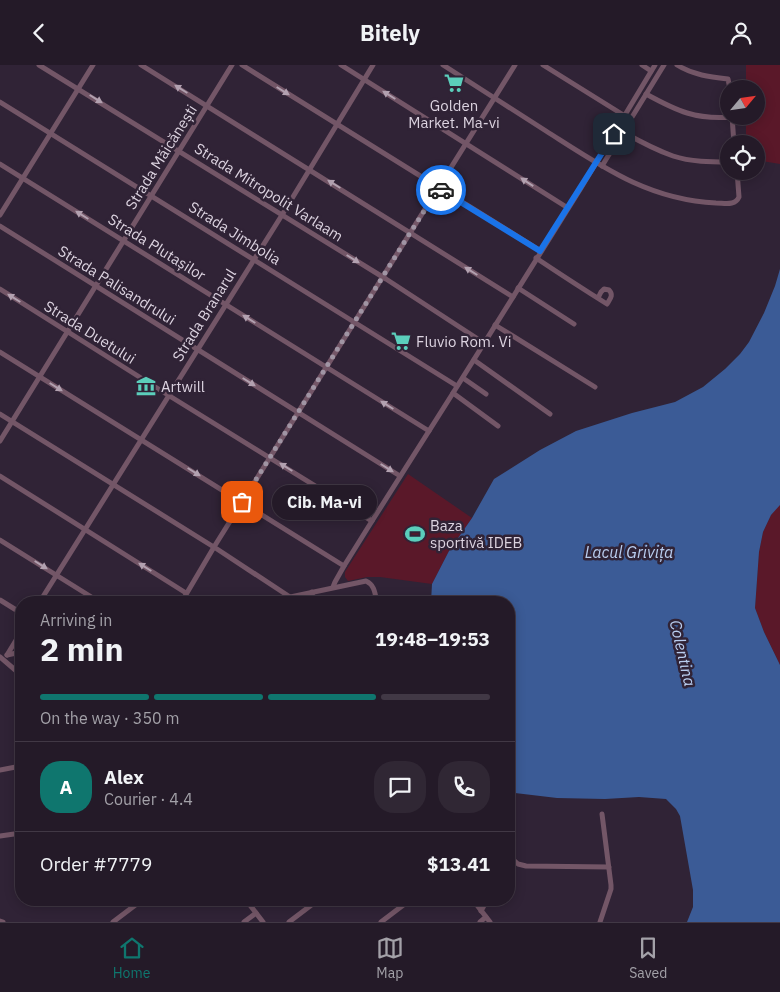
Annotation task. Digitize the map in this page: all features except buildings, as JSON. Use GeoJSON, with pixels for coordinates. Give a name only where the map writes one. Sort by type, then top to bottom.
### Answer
{"type":"FeatureCollection","features":[{"type":"Feature","properties":{"kind":"street","name":"Strada Mitropolit Varlaam"},"geometry":{"type":"LineString","coordinates":[[40,65],[382,277],[484,343]]}},
{"type":"Feature","properties":{"kind":"street"},"geometry":{"type":"LineString","coordinates":[[0,215],[93,65]]}},
{"type":"Feature","properties":{"kind":"street"},"geometry":{"type":"LineString","coordinates":[[141,65],[512,297]]}},
{"type":"Feature","properties":{"kind":"street","name":"Strada Măicănești"},"geometry":{"type":"LineString","coordinates":[[0,441],[232,65]]}},
{"type":"Feature","properties":{"kind":"street"},"geometry":{"type":"LineString","coordinates":[[242,65],[540,251]]}},
{"type":"Feature","properties":{"kind":"street"},"geometry":{"type":"LineString","coordinates":[[341,65],[568,208]]}},
{"type":"Feature","properties":{"kind":"street","name":"Strada Branarul"},"geometry":{"type":"LineString","coordinates":[[43,596],[282,215],[373,65]]}},
{"type":"Feature","properties":{"kind":"street"},"geometry":{"type":"LineString","coordinates":[[443,65],[602,166],[644,188],[681,199],[732,203],[738,200],[739,197],[738,180]]}},
{"type":"Feature","properties":{"kind":"street"},"geometry":{"type":"LineString","coordinates":[[184,596],[515,65]]}},
{"type":"Feature","properties":{"kind":"street"},"geometry":{"type":"LineString","coordinates":[[543,65],[624,116]]}},
{"type":"Feature","properties":{"kind":"street"},"geometry":{"type":"LineString","coordinates":[[642,65],[651,71]]}},
{"type":"Feature","properties":{"kind":"street"},"geometry":{"type":"LineString","coordinates":[[333,587],[344,566],[428,431],[484,343],[497,326],[512,297],[655,65]]}},
{"type":"Feature","properties":{"kind":"street"},"geometry":{"type":"LineString","coordinates":[[602,166],[664,65]]}},
{"type":"Feature","properties":{"kind":"street"},"geometry":{"type":"LineString","coordinates":[[677,65],[699,75],[728,80]]}},
{"type":"Feature","properties":{"kind":"street"},"geometry":{"type":"LineString","coordinates":[[646,94],[668,106],[691,115],[720,118]]}},
{"type":"Feature","properties":{"kind":"street","name":"Strada Jimbolia"},"geometry":{"type":"LineString","coordinates":[[0,102],[457,386]]}},
{"type":"Feature","properties":{"kind":"street"},"geometry":{"type":"LineString","coordinates":[[624,132],[674,157],[691,160],[720,161]]}},
{"type":"Feature","properties":{"kind":"street","name":"Strada Plutașilor"},"geometry":{"type":"LineString","coordinates":[[0,164],[428,431]]}},
{"type":"Feature","properties":{"kind":"street","name":"Strada Palisandrului"},"geometry":{"type":"LineString","coordinates":[[0,227],[400,476]]}},
{"type":"Feature","properties":{"kind":"street"},"geometry":{"type":"LineString","coordinates":[[536,258],[598,298]]}},
{"type":"Feature","properties":{"kind":"street","name":"Strada Duetului"},"geometry":{"type":"LineString","coordinates":[[0,289],[372,521]]}},
{"type":"Feature","properties":{"kind":"street"},"geometry":{"type":"LineString","coordinates":[[518,289],[574,324]]}},
{"type":"Feature","properties":{"kind":"street"},"geometry":{"type":"LineString","coordinates":[[497,326],[595,387]]}},
{"type":"Feature","properties":{"kind":"street"},"geometry":{"type":"LineString","coordinates":[[0,352],[344,566]]}},
{"type":"Feature","properties":{"kind":"street"},"geometry":{"type":"LineString","coordinates":[[474,360],[550,414]]}},
{"type":"Feature","properties":{"kind":"street"},"geometry":{"type":"LineString","coordinates":[[463,377],[486,394]]}},
{"type":"Feature","properties":{"kind":"street"},"geometry":{"type":"LineString","coordinates":[[453,393],[498,426]]}},
{"type":"Feature","properties":{"kind":"street"},"geometry":{"type":"LineString","coordinates":[[0,414],[214,547],[288,596]]}},
{"type":"Feature","properties":{"kind":"street"},"geometry":{"type":"LineString","coordinates":[[0,476],[186,593]]}},
{"type":"Feature","properties":{"kind":"street"},"geometry":{"type":"LineString","coordinates":[[0,540],[90,596]]}},
{"type":"Feature","properties":{"kind":"street"},"geometry":{"type":"LineString","coordinates":[[294,596],[366,581],[370,582],[374,588],[376,596]]}},
{"type":"Feature","properties":{"kind":"street"},"geometry":{"type":"LineString","coordinates":[[312,592],[312,596]]}},
{"type":"Feature","properties":{"kind":"street"},"geometry":{"type":"LineString","coordinates":[[0,599],[15,609]]}},
{"type":"Feature","properties":{"kind":"street"},"geometry":{"type":"LineString","coordinates":[[7,655],[15,642]]}},
{"type":"Feature","properties":{"kind":"street"},"geometry":{"type":"LineString","coordinates":[[0,657],[15,653]]}},
{"type":"Feature","properties":{"kind":"street"},"geometry":{"type":"LineString","coordinates":[[0,657],[15,670]]}},
{"type":"Feature","properties":{"kind":"street"},"geometry":{"type":"LineString","coordinates":[[0,770],[15,767]]}},
{"type":"Feature","properties":{"kind":"street"},"geometry":{"type":"LineString","coordinates":[[600,922],[611,889],[602,814]]}},
{"type":"Feature","properties":{"kind":"street"},"geometry":{"type":"LineString","coordinates":[[0,836],[15,834]]}},
{"type":"Feature","properties":{"kind":"street"},"geometry":{"type":"LineString","coordinates":[[515,861],[526,866],[609,867]]}},
{"type":"Feature","properties":{"kind":"street"},"geometry":{"type":"LineString","coordinates":[[113,922],[134,906]]}},
{"type":"Feature","properties":{"kind":"street"},"geometry":{"type":"LineString","coordinates":[[251,906],[263,922]]}},
{"type":"Feature","properties":{"kind":"street"},"geometry":{"type":"LineString","coordinates":[[289,922],[310,906]]}},
{"type":"Feature","properties":{"kind":"street"},"geometry":{"type":"LineString","coordinates":[[381,922],[402,906]]}},
{"type":"Feature","properties":{"kind":"street"},"geometry":{"type":"LineString","coordinates":[[478,906],[490,922]]}},
{"type":"Feature","properties":{"kind":"street"},"geometry":{"type":"LineString","coordinates":[[482,911],[484,906]]}},
{"type":"Feature","properties":{"kind":"street"},"geometry":{"type":"LineString","coordinates":[[244,922],[256,913]]}},
{"type":"Feature","properties":{"kind":"street"},"geometry":{"type":"LineString","coordinates":[[480,922],[486,917]]}},
{"type":"Feature","properties":{"kind":"shaded area"},"geometry":{"type":"Polygon","coordinates":[[[746,65],[780,65],[780,164],[765,162],[765,135],[746,135],[746,125],[765,125],[765,80],[746,80],[746,65]]]}},
{"type":"Feature","properties":{"kind":"shaded area","name":"Baza sportivă IDEB"},"geometry":{"type":"Polygon","coordinates":[[[408,474],[472,518],[449,551],[432,584],[380,577],[367,577],[348,581],[345,577],[345,572],[408,474]]]}},
{"type":"Feature","properties":{"kind":"shaded area"},"geometry":{"type":"Polygon","coordinates":[[[778,505],[780,505],[780,665],[755,608],[759,552],[763,532],[778,505]]]}},
{"type":"Feature","properties":{"kind":"water","name":"Lacul Grivița"},"geometry":{"type":"Polygon","coordinates":[[[780,269],[780,505],[771,515],[763,532],[759,552],[755,608],[780,665],[780,922],[687,922],[693,907],[693,890],[680,816],[666,799],[639,797],[605,799],[557,798],[515,793],[515,596],[431,596],[432,584],[449,551],[472,518],[494,479],[540,450],[576,431],[632,413],[675,402],[703,387],[725,369],[749,342],[775,286],[780,269]]]}},
{"type":"Feature","properties":{"kind":"way so far"},"geometry":{"type":"LineString","coordinates":[[242,502],[410,233],[439,188],[441,190]]}},
{"type":"Feature","properties":{"kind":"place","name":"Golden Market. Ma-vi"},"geometry":{"type":"Point","coordinates":[454,83]}},
{"type":"Feature","properties":{"kind":"place","name":"Fluvio Rom. Vi"},"geometry":{"type":"Point","coordinates":[401,341]}},
{"type":"Feature","properties":{"kind":"place","name":"Artwill"},"geometry":{"type":"Point","coordinates":[146,386]}},
{"type":"Feature","properties":{"kind":"place","name":"Cib. Ma-vi"},"geometry":{"type":"Point","coordinates":[242,502]}},
{"type":"Feature","properties":{"kind":"place","name":"Baza sportivă IDEB"},"geometry":{"type":"Point","coordinates":[415,534]}},
{"type":"Feature","properties":{"kind":"route"},"geometry":{"type":"LineString","coordinates":[[441,190],[540,251],[614,134]]}},
{"type":"Feature","properties":{"kind":"water label","name":"Colentina"},"geometry":{"type":"Point","coordinates":[683,653]}}]}
